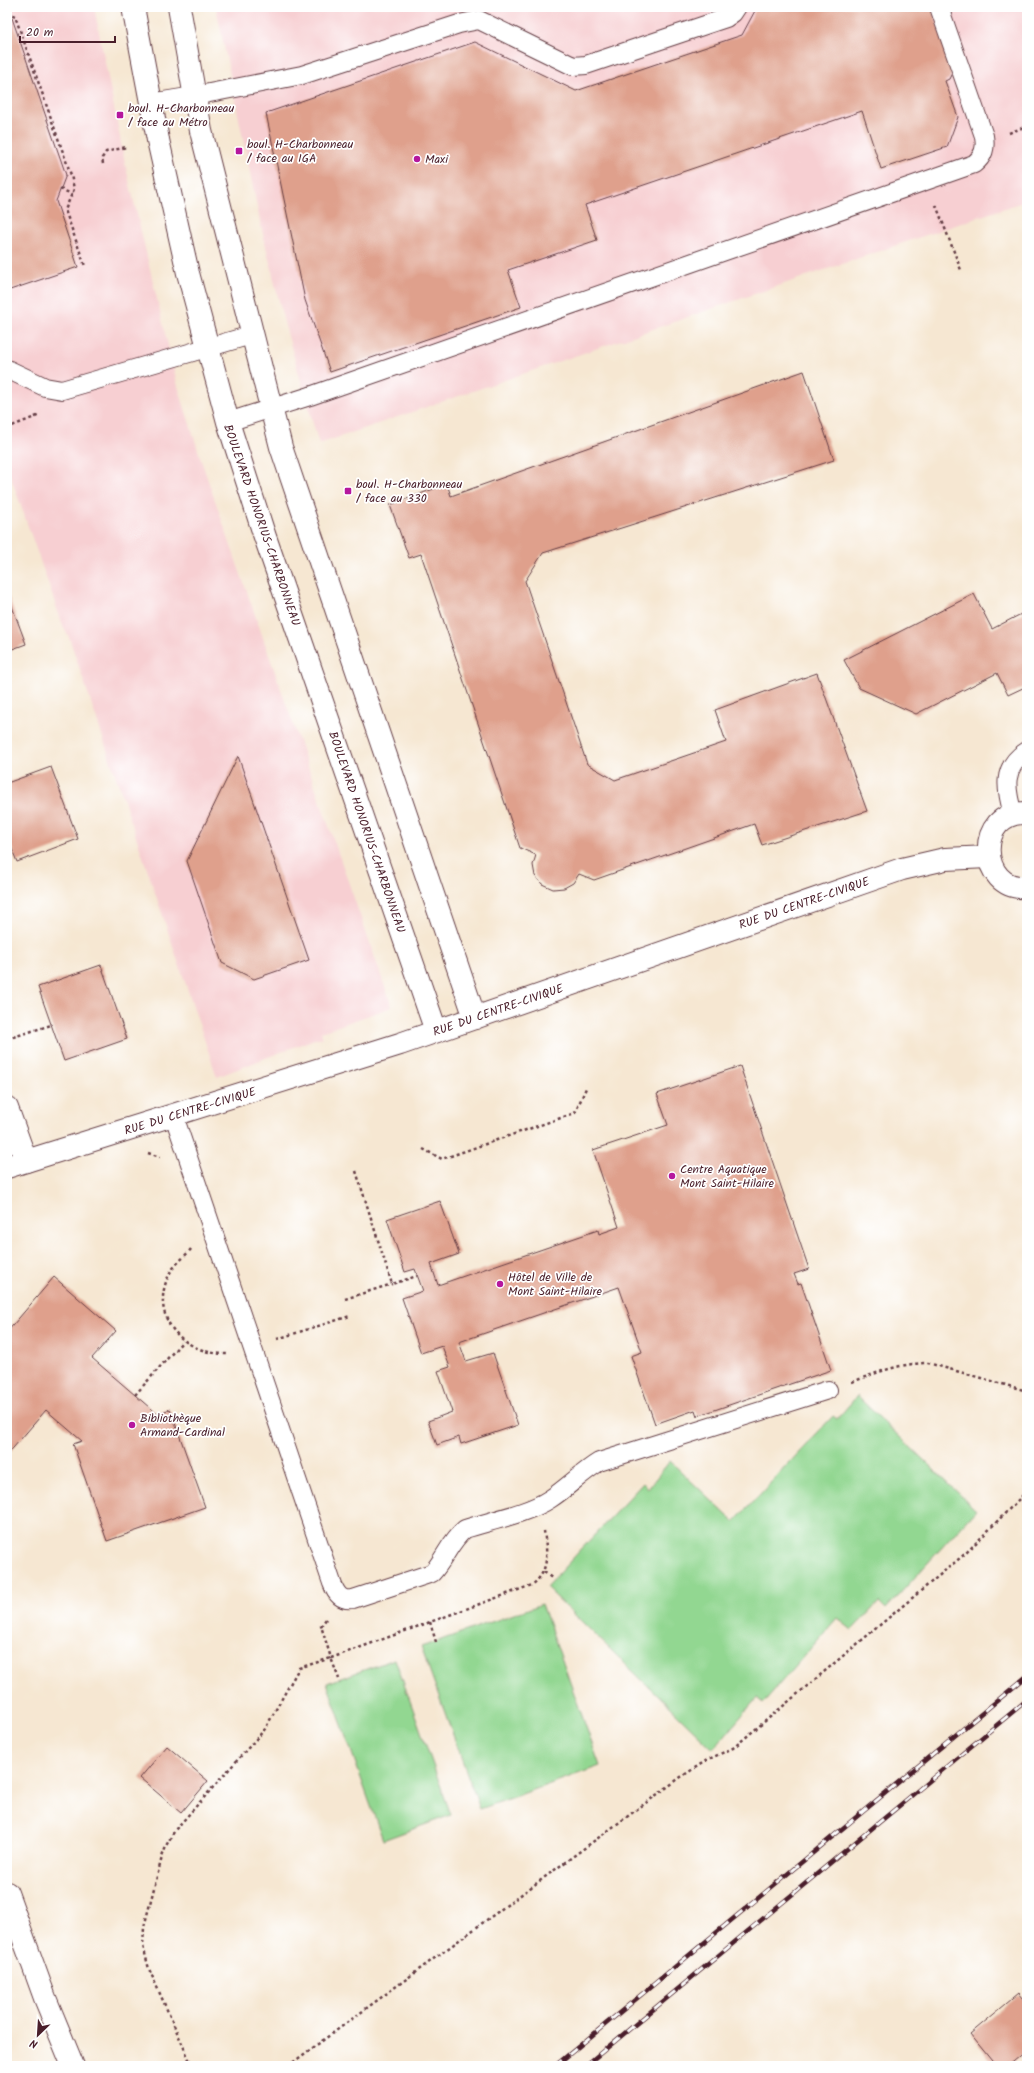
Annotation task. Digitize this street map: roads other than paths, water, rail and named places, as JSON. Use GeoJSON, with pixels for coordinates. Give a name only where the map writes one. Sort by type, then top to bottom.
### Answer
{"type":"FeatureCollection","features":[{"type":"Feature","properties":{"kind":"street","name":"BOULEVARD HONORIUS-CHARBONNEAU"},"geometry":{"type":"LineString","coordinates":[[133,7],[151,103],[188,273],[228,422],[264,534],[436,1031]]}},
{"type":"Feature","properties":{"kind":"street"},"geometry":{"type":"LineString","coordinates":[[179,7],[194,96],[270,408],[296,492],[475,1018]]}},
{"type":"Feature","properties":{"kind":"street"},"geometry":{"type":"LineString","coordinates":[[1020,813],[998,824],[991,834],[988,845],[988,857],[993,869],[1001,879],[1012,885],[1027,886]]}},
{"type":"Feature","properties":{"kind":"street","name":"RUE DU CENTRE-CIVIQUE"},"geometry":{"type":"LineString","coordinates":[[16,1164],[314,1072],[475,1018],[902,869],[945,860],[988,857]]}},
{"type":"Feature","properties":{"kind":"street"},"geometry":{"type":"LineString","coordinates":[[7,1108],[16,1164]]}},
{"type":"Feature","properties":{"kind":"street"},"geometry":{"type":"LineString","coordinates":[[7,1893],[45,1998],[73,2066]]}},
{"type":"Feature","properties":{"kind":"lane"},"geometry":{"type":"LineString","coordinates":[[151,103],[302,75],[459,24],[479,20],[573,66],[586,65],[726,18],[733,13],[737,7]]}},
{"type":"Feature","properties":{"kind":"lane"},"geometry":{"type":"LineString","coordinates":[[228,422],[974,164],[983,155],[985,148],[984,136],[938,7]]}},
{"type":"Feature","properties":{"kind":"lane"},"geometry":{"type":"LineString","coordinates":[[7,369],[45,387],[62,390],[251,334]]}},
{"type":"Feature","properties":{"kind":"lane"},"geometry":{"type":"LineString","coordinates":[[1020,813],[1006,792],[1007,779],[1017,759],[1027,751]]}},
{"type":"Feature","properties":{"kind":"lane"},"geometry":{"type":"LineString","coordinates":[[174,1116],[332,1583],[337,1594],[344,1599],[354,1599],[432,1573],[439,1566],[456,1536],[465,1529],[539,1505],[549,1500],[582,1472],[599,1462],[828,1390]]}},
{"type":"Feature","properties":{"kind":"railway"},"geometry":{"type":"LineString","coordinates":[[555,2066],[1027,1676]]}},
{"type":"Feature","properties":{"kind":"railway"},"geometry":{"type":"LineString","coordinates":[[585,2066],[1027,1700]]}},
{"type":"Feature","properties":{"kind":"place","name":"boul. H-Charbonneau / face au Métro"},"geometry":{"type":"Point","coordinates":[120,115]}},
{"type":"Feature","properties":{"kind":"place","name":"boul. H-Charbonneau / face au IGA"},"geometry":{"type":"Point","coordinates":[239,151]}},
{"type":"Feature","properties":{"kind":"place","name":"Maxi"},"geometry":{"type":"Point","coordinates":[417,159]}},
{"type":"Feature","properties":{"kind":"place","name":"boul. H-Charbonneau / face au 330"},"geometry":{"type":"Point","coordinates":[348,491]}},
{"type":"Feature","properties":{"kind":"place","name":"Centre Aquatique Mont Saint-Hilaire"},"geometry":{"type":"Point","coordinates":[672,1176]}},
{"type":"Feature","properties":{"kind":"place","name":"Hôtel de Ville de Mont Saint-Hilaire"},"geometry":{"type":"Point","coordinates":[500,1284]}},
{"type":"Feature","properties":{"kind":"place","name":"Bibliothèque Armand-Cardinal"},"geometry":{"type":"Point","coordinates":[132,1425]}}]}
